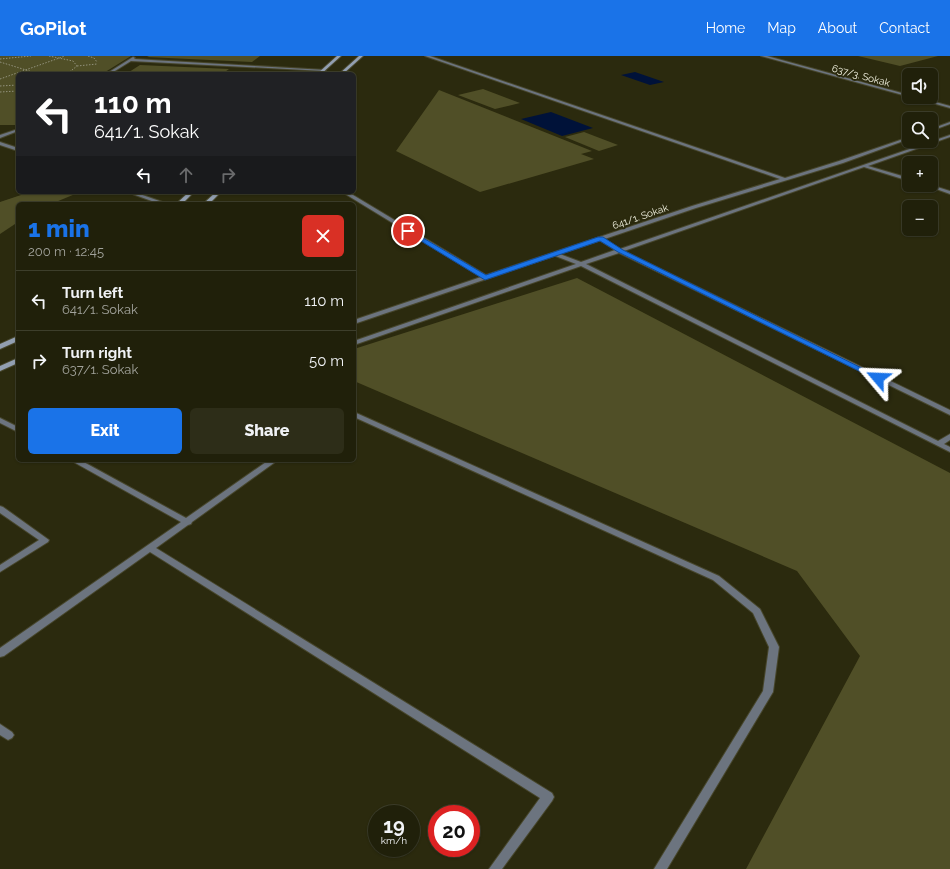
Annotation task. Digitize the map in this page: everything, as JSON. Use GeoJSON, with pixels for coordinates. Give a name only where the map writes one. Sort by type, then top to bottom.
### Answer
{"type":"FeatureCollection","features":[{"type":"Feature","properties":{"kind":"main road"},"geometry":{"type":"LineString","coordinates":[[322,72],[339,56]]}},
{"type":"Feature","properties":{"kind":"main road"},"geometry":{"type":"LineString","coordinates":[[343,72],[361,56]]}},
{"type":"Feature","properties":{"kind":"main road"},"geometry":{"type":"LineString","coordinates":[[181,202],[190,194]]}},
{"type":"Feature","properties":{"kind":"main road"},"geometry":{"type":"LineString","coordinates":[[208,202],[217,194]]}},
{"type":"Feature","properties":{"kind":"main road"},"geometry":{"type":"LineString","coordinates":[[0,347],[16,339]]}},
{"type":"Feature","properties":{"kind":"main road"},"geometry":{"type":"LineString","coordinates":[[0,369],[16,361]]}},
{"type":"Feature","properties":{"kind":"street"},"geometry":{"type":"LineString","coordinates":[[111,72],[138,56]]}},
{"type":"Feature","properties":{"kind":"street"},"geometry":{"type":"LineString","coordinates":[[427,56],[785,180]]}},
{"type":"Feature","properties":{"kind":"street","name":"637/3. Sokak"},"geometry":{"type":"LineString","coordinates":[[763,56],[902,94]]}},
{"type":"Feature","properties":{"kind":"street"},"geometry":{"type":"LineString","coordinates":[[130,60],[324,70]]}},
{"type":"Feature","properties":{"kind":"street"},"geometry":{"type":"LineString","coordinates":[[938,104],[950,107]]}},
{"type":"Feature","properties":{"kind":"street"},"geometry":{"type":"LineString","coordinates":[[938,127],[950,123]]}},
{"type":"Feature","properties":{"kind":"street"},"geometry":{"type":"LineString","coordinates":[[0,137],[16,131]]}},
{"type":"Feature","properties":{"kind":"street"},"geometry":{"type":"LineString","coordinates":[[356,342],[950,136]]}},
{"type":"Feature","properties":{"kind":"street","name":"641/1. Sokak"},"geometry":{"type":"LineString","coordinates":[[356,321],[694,207],[785,180],[902,140]]}},
{"type":"Feature","properties":{"kind":"street"},"geometry":{"type":"LineString","coordinates":[[0,143],[16,149]]}},
{"type":"Feature","properties":{"kind":"street"},"geometry":{"type":"LineString","coordinates":[[864,166],[902,178]]}},
{"type":"Feature","properties":{"kind":"street"},"geometry":{"type":"LineString","coordinates":[[938,189],[950,193]]}},
{"type":"Feature","properties":{"kind":"street"},"geometry":{"type":"LineString","coordinates":[[135,194],[159,202]]}},
{"type":"Feature","properties":{"kind":"street"},"geometry":{"type":"LineString","coordinates":[[347,194],[485,278]]}},
{"type":"Feature","properties":{"kind":"street"},"geometry":{"type":"LineString","coordinates":[[601,239],[620,251],[950,413]]}},
{"type":"Feature","properties":{"kind":"street"},"geometry":{"type":"LineString","coordinates":[[555,254],[581,264],[950,450]]}},
{"type":"Feature","properties":{"kind":"street"},"geometry":{"type":"LineString","coordinates":[[356,415],[716,578],[757,611],[774,647],[768,692],[660,869]]}},
{"type":"Feature","properties":{"kind":"street"},"geometry":{"type":"LineString","coordinates":[[0,420],[16,429]]}},
{"type":"Feature","properties":{"kind":"street"},"geometry":{"type":"LineString","coordinates":[[939,444],[950,436]]}},
{"type":"Feature","properties":{"kind":"street"},"geometry":{"type":"LineString","coordinates":[[78,462],[188,522]]}},
{"type":"Feature","properties":{"kind":"street"},"geometry":{"type":"LineString","coordinates":[[0,653],[271,462]]}},
{"type":"Feature","properties":{"kind":"street"},"geometry":{"type":"LineString","coordinates":[[0,510],[45,540],[0,569]]}},
{"type":"Feature","properties":{"kind":"street"},"geometry":{"type":"LineString","coordinates":[[150,548],[548,797],[495,869]]}},
{"type":"Feature","properties":{"kind":"path"},"geometry":{"type":"LineString","coordinates":[[0,59],[31,56]]}},
{"type":"Feature","properties":{"kind":"path"},"geometry":{"type":"LineString","coordinates":[[48,56],[62,57],[73,60],[77,64],[75,69],[70,72]]}},
{"type":"Feature","properties":{"kind":"path"},"geometry":{"type":"LineString","coordinates":[[19,72],[65,56]]}},
{"type":"Feature","properties":{"kind":"path"},"geometry":{"type":"LineString","coordinates":[[0,62],[32,72]]}},
{"type":"Feature","properties":{"kind":"path"},"geometry":{"type":"LineString","coordinates":[[0,79],[16,73]]}},
{"type":"Feature","properties":{"kind":"path"},"geometry":{"type":"LineString","coordinates":[[0,86],[16,85]]}},
{"type":"Feature","properties":{"kind":"path"},"geometry":{"type":"LineString","coordinates":[[0,92],[16,91]]}},
{"type":"Feature","properties":{"kind":"shaded area"},"geometry":{"type":"Polygon","coordinates":[[[0,56],[131,56],[105,72],[16,72],[16,125],[0,125],[0,56]]]}},
{"type":"Feature","properties":{"kind":"shaded area"},"geometry":{"type":"Polygon","coordinates":[[[260,56],[252,62],[147,57],[260,56]]]}},
{"type":"Feature","properties":{"kind":"shaded area"},"geometry":{"type":"Polygon","coordinates":[[[858,56],[938,56],[900,66],[858,56]]]}},
{"type":"Feature","properties":{"kind":"shaded area"},"geometry":{"type":"Polygon","coordinates":[[[140,65],[229,69],[225,72],[129,72],[140,65]]]}},
{"type":"Feature","properties":{"kind":"shaded area"},"geometry":{"type":"Polygon","coordinates":[[[483,89],[520,103],[495,109],[458,95],[483,89]]]}},
{"type":"Feature","properties":{"kind":"shaded area"},"geometry":{"type":"Polygon","coordinates":[[[439,90],[592,151],[581,154],[594,159],[480,192],[396,151],[439,90]]]}},
{"type":"Feature","properties":{"kind":"shaded area"},"geometry":{"type":"Polygon","coordinates":[[[584,132],[618,145],[599,151],[565,137],[584,132]]]}},
{"type":"Feature","properties":{"kind":"shaded area"},"geometry":{"type":"Polygon","coordinates":[[[24,194],[75,194],[56,202],[16,202],[16,223],[0,234],[0,202],[24,194]]]}},
{"type":"Feature","properties":{"kind":"shaded area"},"geometry":{"type":"Polygon","coordinates":[[[577,278],[950,473],[950,869],[746,869],[860,656],[797,571],[356,382],[356,348],[577,278]]]}},
{"type":"Feature","properties":{"kind":"water"},"geometry":{"type":"Polygon","coordinates":[[[635,72],[664,82],[650,85],[621,75],[635,72]]]}},
{"type":"Feature","properties":{"kind":"water"},"geometry":{"type":"Polygon","coordinates":[[[551,112],[593,128],[562,136],[521,119],[551,112]]]}},
{"type":"Feature","properties":{"kind":"route"},"geometry":{"type":"LineString","coordinates":[[408,231],[485,278],[601,239],[620,251],[878,378]]}}]}
